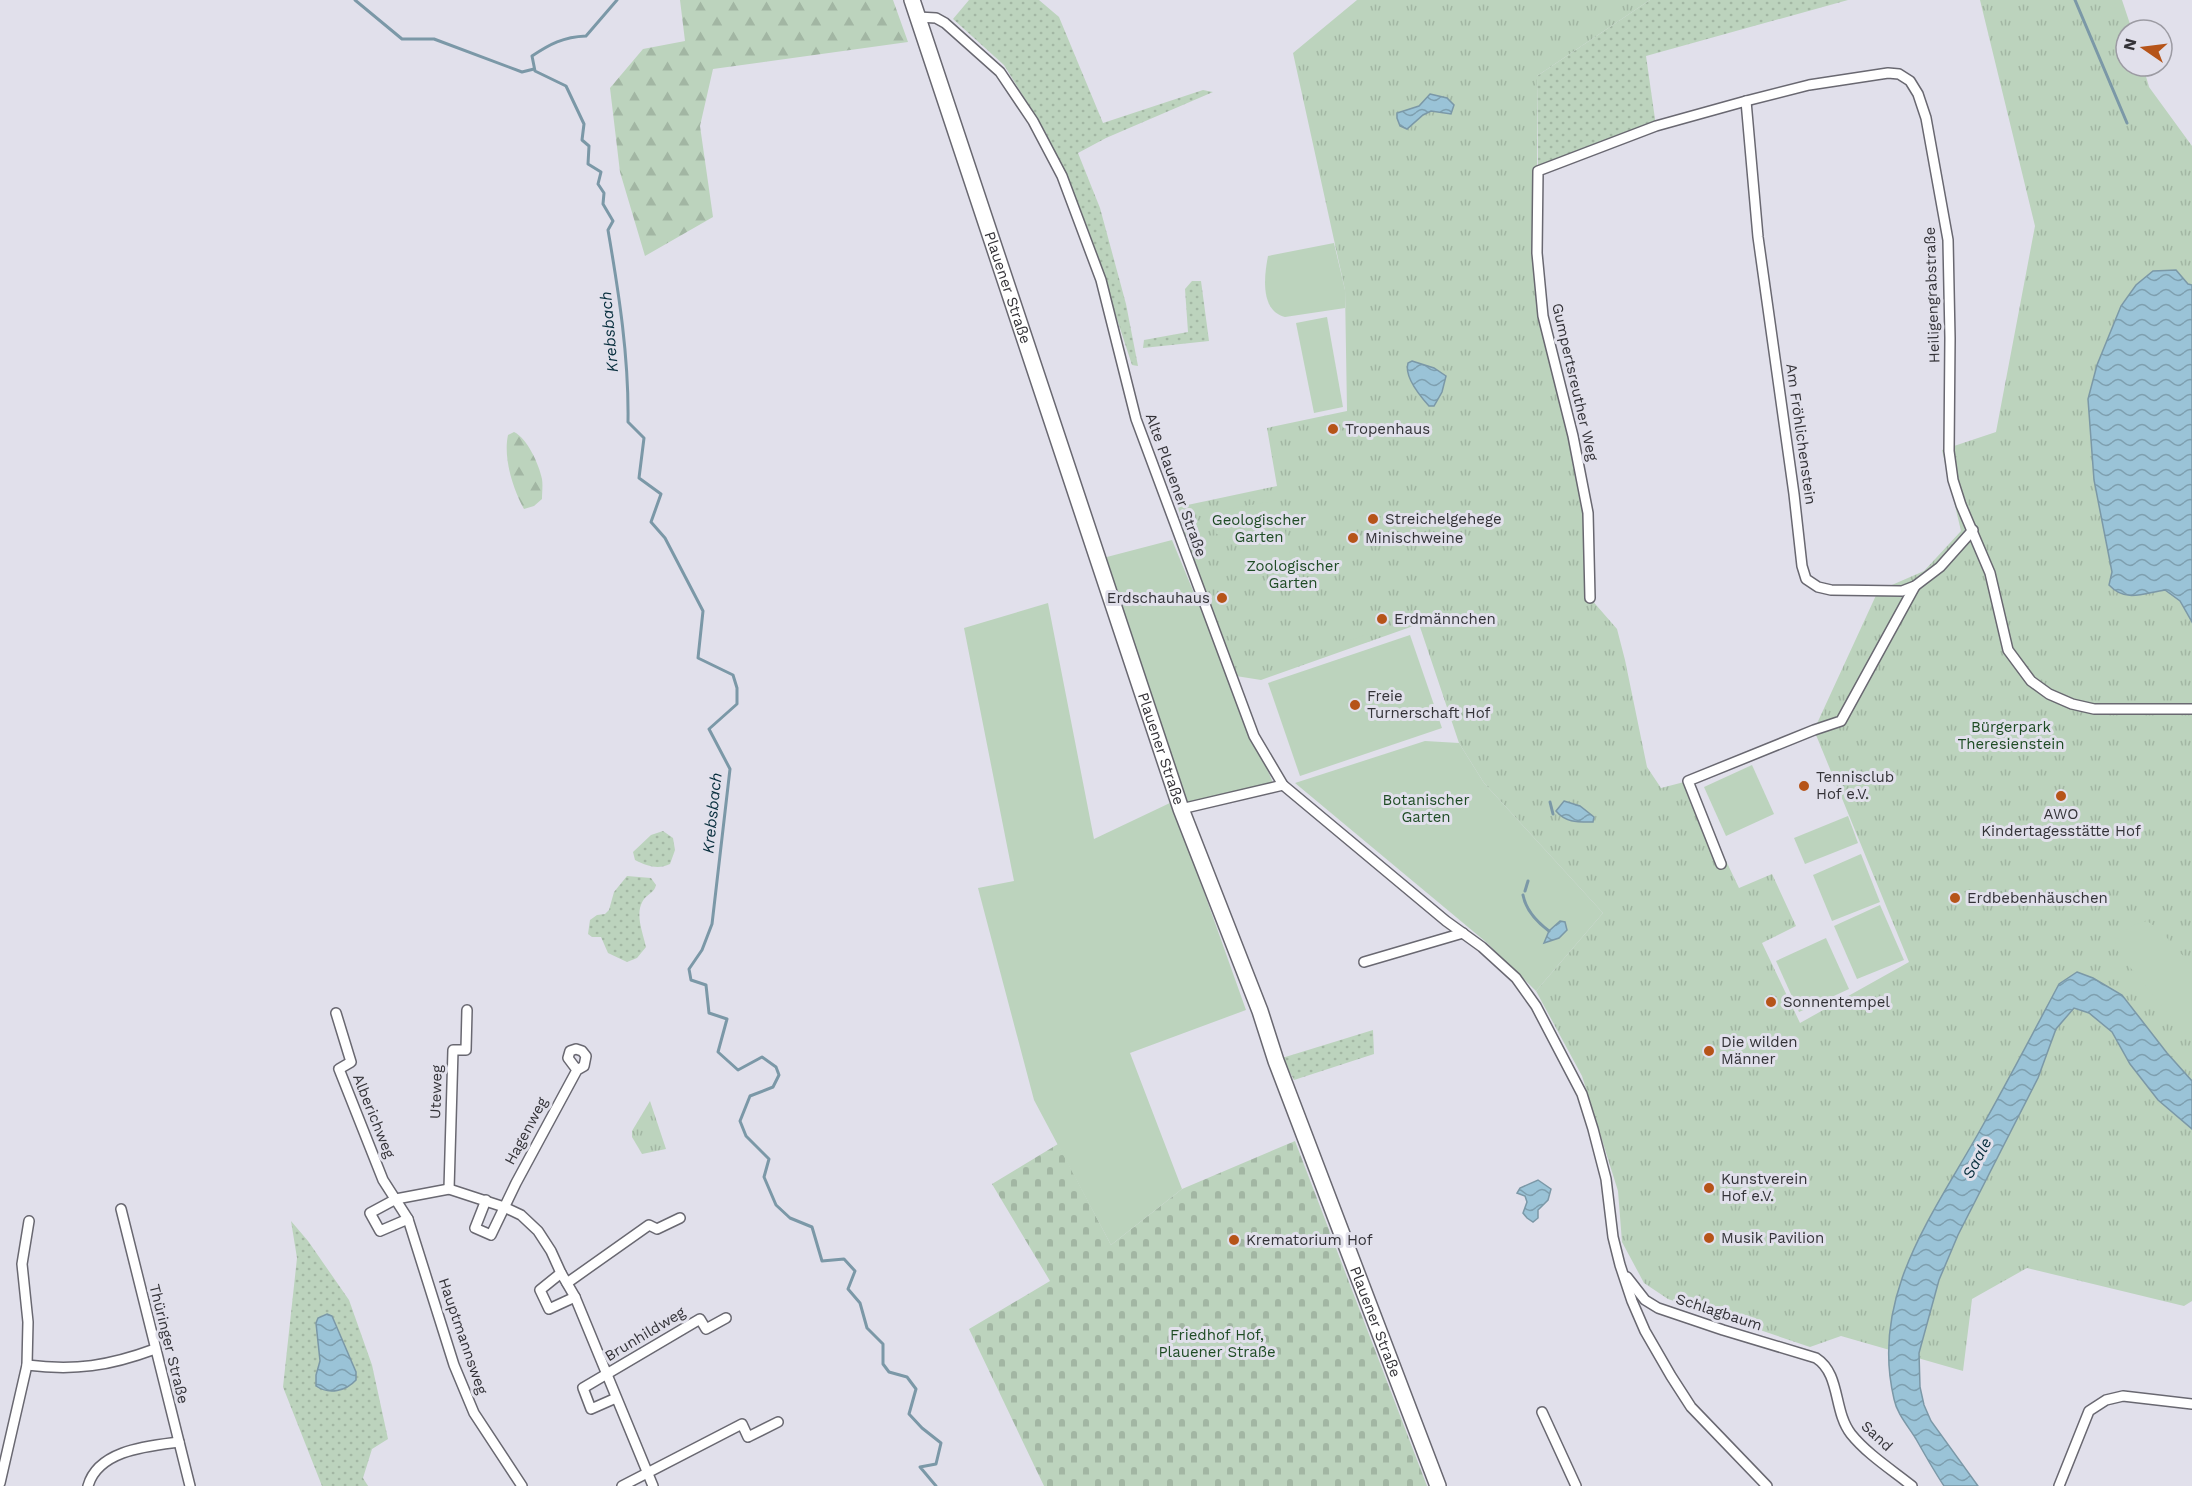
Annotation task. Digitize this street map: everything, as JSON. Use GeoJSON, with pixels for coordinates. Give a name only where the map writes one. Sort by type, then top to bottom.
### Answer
{"type":"FeatureCollection","features":[{"type":"Feature","properties":{"kind":"main road","name":"Plauener Straße"},"geometry":{"type":"LineString","coordinates":[[912,0],[1181,808],[1260,1011],[1276,1061],[1438,1486]]}},
{"type":"Feature","properties":{"kind":"street","name":"Alte Plauener Straße"},"geometry":{"type":"LineString","coordinates":[[918,17],[936,18],[945,23],[1000,72],[1033,121],[1062,176],[1101,280],[1136,419],[1254,736],[1283,785],[1482,947],[1515,978],[1536,1006],[1582,1094],[1606,1179],[1613,1237],[1620,1265],[1645,1331],[1691,1407],[1767,1486]]}},
{"type":"Feature","properties":{"kind":"street","name":"Heiligengrabstraße"},"geometry":{"type":"LineString","coordinates":[[1538,171],[1656,126],[1809,85],[1888,73],[1899,74],[1910,81],[1918,94],[1926,118],[1948,240],[1949,451],[1953,480],[1961,506],[1990,573],[2008,650],[2031,681],[2049,694],[2072,704],[2094,710],[2192,709]]}},
{"type":"Feature","properties":{"kind":"street","name":"Am Fröhlichenstein"},"geometry":{"type":"LineString","coordinates":[[1746,101],[1758,237],[1802,566],[1806,579],[1818,587],[1831,590],[1902,591],[1915,586],[1940,567],[1973,530]]}},
{"type":"Feature","properties":{"kind":"street","name":"Gumpertsreuther Weg"},"geometry":{"type":"LineString","coordinates":[[1538,171],[1537,253],[1543,316],[1573,436],[1588,513],[1590,598]]}},
{"type":"Feature","properties":{"kind":"street"},"geometry":{"type":"LineString","coordinates":[[1721,864],[1688,781],[1841,721],[1915,586]]}},
{"type":"Feature","properties":{"kind":"street"},"geometry":{"type":"LineString","coordinates":[[1181,808],[1283,785]]}},
{"type":"Feature","properties":{"kind":"street"},"geometry":{"type":"LineString","coordinates":[[1364,962],[1463,933]]}},
{"type":"Feature","properties":{"kind":"street","name":"Uteweg"},"geometry":{"type":"LineString","coordinates":[[448,1189],[453,1050],[466,1050],[467,1010]]}},
{"type":"Feature","properties":{"kind":"street","name":"Alberichweg"},"geometry":{"type":"LineString","coordinates":[[336,1013],[351,1062],[339,1069],[383,1180],[396,1199]]}},
{"type":"Feature","properties":{"kind":"street","name":"Hagenweg"},"geometry":{"type":"LineString","coordinates":[[486,1200],[475,1228],[491,1235],[577,1070]]}},
{"type":"Feature","properties":{"kind":"street"},"geometry":{"type":"LineString","coordinates":[[408,1219],[380,1231],[370,1213],[396,1199],[448,1189],[504,1207],[521,1215],[538,1231],[575,1297],[653,1486]]}},
{"type":"Feature","properties":{"kind":"street","name":"Hauptmannsweg"},"geometry":{"type":"LineString","coordinates":[[396,1199],[408,1219],[454,1365],[474,1413],[522,1486]]}},
{"type":"Feature","properties":{"kind":"street","name":"Thüringer Straße"},"geometry":{"type":"LineString","coordinates":[[121,1209],[190,1486]]}},
{"type":"Feature","properties":{"kind":"street"},"geometry":{"type":"LineString","coordinates":[[567,1283],[649,1225],[657,1229],[680,1218]]}},
{"type":"Feature","properties":{"kind":"street"},"geometry":{"type":"LineString","coordinates":[[0,1483],[27,1365],[28,1322],[22,1264],[29,1221]]}},
{"type":"Feature","properties":{"kind":"street","name":"Schlagbaum"},"geometry":{"type":"LineString","coordinates":[[1620,1265],[1638,1292],[1658,1308],[1816,1358],[1824,1363]]}},
{"type":"Feature","properties":{"kind":"street"},"geometry":{"type":"LineString","coordinates":[[561,1274],[540,1290],[549,1309],[575,1297]]}},
{"type":"Feature","properties":{"kind":"street","name":"Brunhildweg"},"geometry":{"type":"LineString","coordinates":[[607,1374],[699,1319],[706,1329],[726,1318]]}},
{"type":"Feature","properties":{"kind":"street"},"geometry":{"type":"LineString","coordinates":[[27,1365],[81,1368],[123,1361],[155,1349]]}},
{"type":"Feature","properties":{"kind":"street","name":"Sand"},"geometry":{"type":"LineString","coordinates":[[1824,1363],[1833,1384],[1841,1418],[1850,1433],[1862,1446],[1912,1486]]}},
{"type":"Feature","properties":{"kind":"street"},"geometry":{"type":"LineString","coordinates":[[607,1374],[583,1388],[591,1408],[616,1398]]}},
{"type":"Feature","properties":{"kind":"street"},"geometry":{"type":"LineString","coordinates":[[2059,1486],[2089,1412],[2106,1400],[2123,1396],[2192,1404]]}},
{"type":"Feature","properties":{"kind":"street"},"geometry":{"type":"LineString","coordinates":[[1542,1412],[1576,1486]]}},
{"type":"Feature","properties":{"kind":"street"},"geometry":{"type":"LineString","coordinates":[[622,1486],[742,1424],[748,1437],[778,1422]]}},
{"type":"Feature","properties":{"kind":"street"},"geometry":{"type":"LineString","coordinates":[[88,1486],[100,1466],[120,1455],[142,1448],[179,1442]]}},
{"type":"Feature","properties":{"kind":"green space"},"geometry":{"type":"Polygon","coordinates":[[[680,0],[893,0],[908,42],[713,69],[700,126],[713,217],[645,256],[620,172],[610,88],[643,49],[685,41],[680,0]]]}},
{"type":"Feature","properties":{"kind":"green space"},"geometry":{"type":"Polygon","coordinates":[[[969,0],[1039,0],[1059,17],[1103,123],[1203,90],[1213,92],[1106,138],[1078,153],[1100,208],[1126,304],[1138,366],[1132,365],[1087,227],[1046,133],[1004,65],[953,19],[969,0]]]}},
{"type":"Feature","properties":{"kind":"green space","name":"Bürgerpark Theresienstein"},"geometry":{"type":"Polygon","coordinates":[[[1357,0],[1650,0],[1537,76],[1537,253],[1543,316],[1588,513],[1590,598],[1617,629],[1647,767],[1661,788],[1688,781],[1739,888],[1772,874],[1796,926],[1762,943],[1800,1023],[1909,962],[1814,730],[1878,591],[1924,571],[1961,531],[1942,450],[1996,432],[2035,226],[1980,0],[2122,0],[2128,18],[2114,18],[2114,78],[2146,78],[2149,87],[2192,146],[2192,1301],[2184,1306],[2027,1268],[1972,1299],[1963,1371],[1841,1336],[1810,1347],[1668,1299],[1644,1283],[1622,1242],[1618,1191],[1582,1076],[1536,991],[1603,913],[1484,783],[1459,743],[1419,624],[1261,680],[1236,676],[1188,547],[1178,507],[1277,486],[1267,428],[1347,411],[1345,290],[1293,53],[1357,0]]]}},
{"type":"Feature","properties":{"kind":"green space"},"geometry":{"type":"Polygon","coordinates":[[[1650,0],[1848,0],[1646,56],[1656,126],[1538,171],[1537,76],[1650,0]]]}},
{"type":"Feature","properties":{"kind":"green space"},"geometry":{"type":"Polygon","coordinates":[[[1334,243],[1345,290],[1345,308],[1285,317],[1271,308],[1265,283],[1268,256],[1334,243]]]}},
{"type":"Feature","properties":{"kind":"green space"},"geometry":{"type":"Polygon","coordinates":[[[1192,281],[1201,281],[1209,341],[1143,348],[1144,340],[1188,332],[1185,289],[1192,281]]]}},
{"type":"Feature","properties":{"kind":"green space"},"geometry":{"type":"Polygon","coordinates":[[[1327,317],[1343,407],[1314,413],[1296,323],[1327,317]]]}},
{"type":"Feature","properties":{"kind":"green space"},"geometry":{"type":"Polygon","coordinates":[[[514,432],[532,452],[542,479],[542,499],[534,506],[524,509],[516,492],[508,463],[508,435],[514,432]]]}},
{"type":"Feature","properties":{"kind":"green space","name":"Geologischer Garten"},"geometry":{"type":"Polygon","coordinates":[[[1279,500],[1294,577],[1284,579],[1267,573],[1245,548],[1215,533],[1212,512],[1279,500]]]}},
{"type":"Feature","properties":{"kind":"green space"},"geometry":{"type":"Polygon","coordinates":[[[1172,540],[1273,783],[1185,804],[1103,558],[1172,540]]]}},
{"type":"Feature","properties":{"kind":"green space"},"geometry":{"type":"Polygon","coordinates":[[[1048,603],[1094,839],[1172,802],[1246,1010],[1130,1053],[1182,1189],[1111,1245],[1034,1100],[978,888],[1014,881],[964,628],[1048,603]]]}},
{"type":"Feature","properties":{"kind":"green space"},"geometry":{"type":"Polygon","coordinates":[[[1369,634],[1371,641],[1349,647],[1347,641],[1369,634]]]}},
{"type":"Feature","properties":{"kind":"green space","name":"Freie Turnerschaft Hof"},"geometry":{"type":"Polygon","coordinates":[[[1410,635],[1442,728],[1300,776],[1268,683],[1410,635]]]}},
{"type":"Feature","properties":{"kind":"green space","name":"Botanischer Garten"},"geometry":{"type":"Polygon","coordinates":[[[1425,741],[1459,743],[1484,783],[1603,913],[1536,991],[1486,942],[1295,783],[1425,741]]]}},
{"type":"Feature","properties":{"kind":"green space"},"geometry":{"type":"Polygon","coordinates":[[[1752,765],[1774,814],[1726,836],[1704,787],[1752,765]]]}},
{"type":"Feature","properties":{"kind":"green space"},"geometry":{"type":"Polygon","coordinates":[[[1848,816],[1858,843],[1805,864],[1794,838],[1848,816]]]}},
{"type":"Feature","properties":{"kind":"green space"},"geometry":{"type":"Polygon","coordinates":[[[663,831],[673,838],[675,850],[670,864],[661,867],[635,860],[633,852],[651,835],[663,831]]]}},
{"type":"Feature","properties":{"kind":"green space"},"geometry":{"type":"Polygon","coordinates":[[[1861,854],[1880,902],[1832,921],[1813,875],[1861,854]]]}},
{"type":"Feature","properties":{"kind":"green space"},"geometry":{"type":"Polygon","coordinates":[[[627,876],[651,878],[656,885],[644,899],[640,910],[640,923],[646,947],[637,958],[627,962],[608,953],[601,937],[592,937],[588,934],[590,920],[609,910],[614,892],[627,876]]]}},
{"type":"Feature","properties":{"kind":"green space"},"geometry":{"type":"Polygon","coordinates":[[[1880,905],[1904,960],[1857,979],[1834,926],[1880,905]]]}},
{"type":"Feature","properties":{"kind":"green space"},"geometry":{"type":"Polygon","coordinates":[[[2147,921],[2160,930],[2192,966],[2192,1037],[2189,1039],[2120,955],[2115,945],[2123,932],[2147,921]]]}},
{"type":"Feature","properties":{"kind":"green space"},"geometry":{"type":"Polygon","coordinates":[[[1826,938],[1849,989],[1799,1012],[1776,961],[1826,938]]]}},
{"type":"Feature","properties":{"kind":"green space"},"geometry":{"type":"Polygon","coordinates":[[[1373,1030],[1374,1054],[1294,1080],[1282,1058],[1373,1030]]]}},
{"type":"Feature","properties":{"kind":"green space"},"geometry":{"type":"Polygon","coordinates":[[[650,1101],[666,1149],[642,1154],[632,1137],[632,1131],[650,1101]]]}},
{"type":"Feature","properties":{"kind":"green space","name":"Friedhof Hof, Plauener Straße"},"geometry":{"type":"Polygon","coordinates":[[[1295,1141],[1427,1486],[1044,1486],[969,1329],[1050,1281],[992,1184],[1058,1144],[1111,1245],[1182,1189],[1295,1141]]]}},
{"type":"Feature","properties":{"kind":"green space"},"geometry":{"type":"Polygon","coordinates":[[[291,1221],[308,1241],[349,1300],[372,1365],[388,1439],[372,1449],[363,1478],[368,1486],[322,1486],[283,1387],[297,1258],[291,1221]]]}},
{"type":"Feature","properties":{"kind":"water"},"geometry":{"type":"Polygon","coordinates":[[[1430,94],[1447,98],[1454,105],[1451,114],[1431,111],[1407,129],[1400,126],[1397,113],[1419,106],[1430,94]]]}},
{"type":"Feature","properties":{"kind":"water"},"geometry":{"type":"Polygon","coordinates":[[[2176,270],[2188,284],[2192,285],[2192,622],[2180,601],[2165,590],[2129,595],[2115,591],[2109,585],[2112,572],[2094,480],[2088,399],[2097,365],[2121,306],[2136,285],[2153,271],[2176,270]]]}},
{"type":"Feature","properties":{"kind":"water"},"geometry":{"type":"Polygon","coordinates":[[[1412,361],[1434,368],[1446,376],[1442,392],[1434,406],[1429,406],[1417,391],[1408,374],[1408,363],[1412,361]]]}},
{"type":"Feature","properties":{"kind":"water"},"geometry":{"type":"Polygon","coordinates":[[[1564,801],[1580,806],[1594,817],[1593,822],[1564,818],[1556,811],[1564,801]]]}},
{"type":"Feature","properties":{"kind":"water"},"geometry":{"type":"Polygon","coordinates":[[[1560,921],[1565,922],[1567,930],[1559,938],[1544,943],[1549,931],[1560,921]]]}},
{"type":"Feature","properties":{"kind":"water","name":"Saale"},"geometry":{"type":"Polygon","coordinates":[[[2077,972],[2093,978],[2122,995],[2192,1081],[2192,1129],[2158,1100],[2130,1064],[2112,1032],[2089,1013],[2074,1008],[2056,1029],[2038,1078],[1958,1235],[1939,1280],[1919,1353],[1920,1387],[1931,1421],[1978,1486],[1944,1486],[1895,1404],[1889,1361],[1891,1324],[1899,1289],[1911,1255],[1927,1222],[1993,1108],[2059,984],[2077,972]]]}},
{"type":"Feature","properties":{"kind":"water"},"geometry":{"type":"Polygon","coordinates":[[[1538,1180],[1551,1189],[1548,1200],[1538,1210],[1538,1218],[1533,1222],[1523,1213],[1527,1202],[1525,1196],[1517,1193],[1520,1188],[1538,1180]]]}},
{"type":"Feature","properties":{"kind":"water"},"geometry":{"type":"Polygon","coordinates":[[[327,1314],[332,1316],[356,1372],[356,1380],[347,1387],[332,1391],[316,1386],[320,1361],[316,1323],[318,1318],[327,1314]]]}},
{"type":"Feature","properties":{"kind":"waterway"},"geometry":{"type":"LineString","coordinates":[[355,0],[402,39],[434,39],[522,72],[534,69]]}},
{"type":"Feature","properties":{"kind":"waterway","name":"Krebsbach"},"geometry":{"type":"LineString","coordinates":[[617,0],[586,36],[557,42],[532,56],[535,71],[566,86],[584,124],[582,140],[589,146],[588,164],[601,172],[598,184],[604,193],[603,204],[613,221],[608,230],[625,350],[628,422],[644,438],[639,478],[661,494],[651,522],[665,538],[703,611],[698,658],[733,675],[737,688],[737,704],[709,729],[730,769],[712,924],[702,950],[689,969],[691,980],[706,985],[709,1013],[727,1019],[718,1052],[738,1070],[762,1057],[776,1067],[779,1075],[773,1087],[750,1096],[740,1121],[746,1136],[769,1159],[764,1177],[776,1205],[790,1218],[812,1227],[822,1261],[844,1259],[855,1271],[848,1289],[860,1303],[867,1328],[883,1344],[883,1364],[889,1372],[907,1377],[916,1389],[909,1414],[941,1443],[936,1464],[920,1467],[936,1486]]}},
{"type":"Feature","properties":{"kind":"waterway"},"geometry":{"type":"LineString","coordinates":[[2075,0],[2127,123]]}},
{"type":"Feature","properties":{"kind":"waterway"},"geometry":{"type":"LineString","coordinates":[[1550,802],[1553,814]]}},
{"type":"Feature","properties":{"kind":"waterway"},"geometry":{"type":"LineString","coordinates":[[1525,891],[1528,881]]}},
{"type":"Feature","properties":{"kind":"waterway"},"geometry":{"type":"LineString","coordinates":[[1523,895],[1533,916],[1549,931]]}},
{"type":"Feature","properties":{"kind":"place","name":"Tropenhaus"},"geometry":{"type":"Point","coordinates":[1333,429]}},
{"type":"Feature","properties":{"kind":"place","name":"Streichelgehege"},"geometry":{"type":"Point","coordinates":[1373,519]}},
{"type":"Feature","properties":{"kind":"place","name":"Minischweine"},"geometry":{"type":"Point","coordinates":[1353,538]}},
{"type":"Feature","properties":{"kind":"place","name":"Erdschauhaus"},"geometry":{"type":"Point","coordinates":[1222,598]}},
{"type":"Feature","properties":{"kind":"place","name":"Erdmännchen"},"geometry":{"type":"Point","coordinates":[1382,619]}},
{"type":"Feature","properties":{"kind":"place","name":"Freie Turnerschaft Hof"},"geometry":{"type":"Point","coordinates":[1355,705]}},
{"type":"Feature","properties":{"kind":"place","name":"Tennisclub Hof e.V."},"geometry":{"type":"Point","coordinates":[1804,786]}},
{"type":"Feature","properties":{"kind":"place","name":"AWO Kindertagesstätte Hof"},"geometry":{"type":"Point","coordinates":[2061,796]}},
{"type":"Feature","properties":{"kind":"place","name":"Erdbebenhäuschen"},"geometry":{"type":"Point","coordinates":[1955,898]}},
{"type":"Feature","properties":{"kind":"place","name":"Sonnentempel"},"geometry":{"type":"Point","coordinates":[1771,1002]}},
{"type":"Feature","properties":{"kind":"place","name":"Die wilden Männer"},"geometry":{"type":"Point","coordinates":[1709,1051]}},
{"type":"Feature","properties":{"kind":"place","name":"Kunstverein Hof e.V."},"geometry":{"type":"Point","coordinates":[1709,1188]}},
{"type":"Feature","properties":{"kind":"place","name":"Musik Pavilion"},"geometry":{"type":"Point","coordinates":[1709,1238]}},
{"type":"Feature","properties":{"kind":"place","name":"Krematorium Hof"},"geometry":{"type":"Point","coordinates":[1234,1240]}},
{"type":"Feature","properties":{"kind":"park label","name":"Zoologischer Garten"},"geometry":{"type":"Point","coordinates":[1293,574]}}]}
